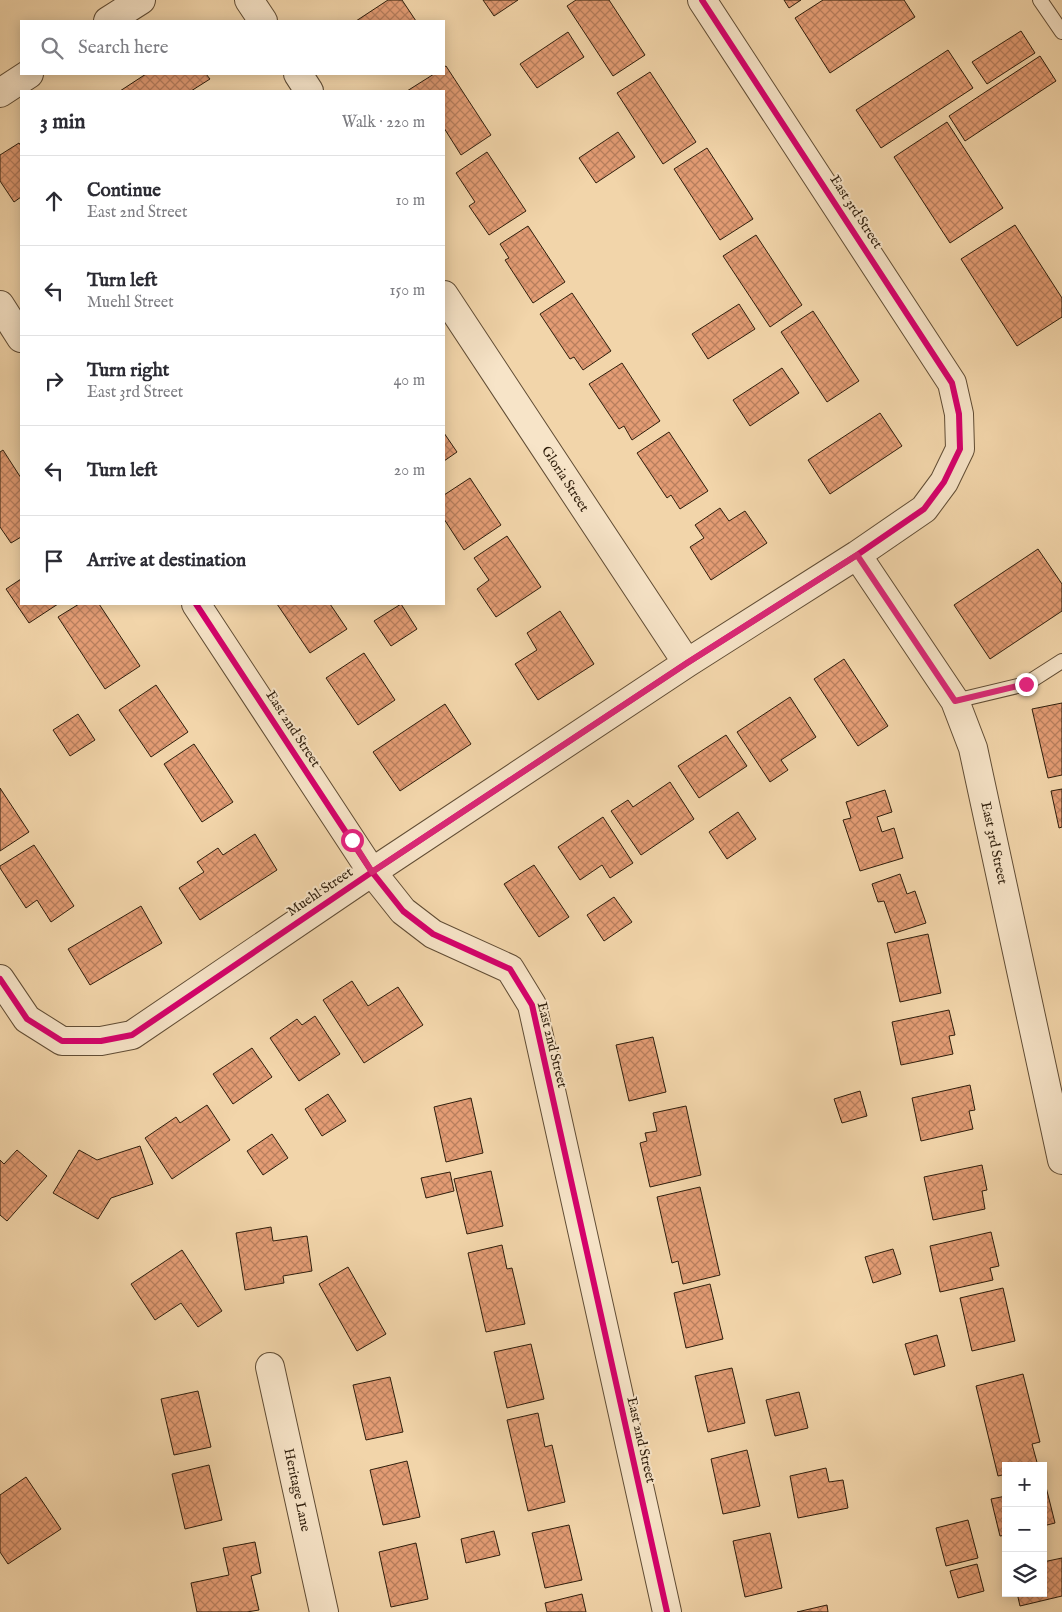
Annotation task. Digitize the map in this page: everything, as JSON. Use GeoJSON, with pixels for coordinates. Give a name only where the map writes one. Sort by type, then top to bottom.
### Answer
{"type":"FeatureCollection","features":[{"type":"Feature","properties":{"kind":"street"},"geometry":{"type":"LineString","coordinates":[[110,20],[140,0]]}},
{"type":"Feature","properties":{"kind":"street"},"geometry":{"type":"LineString","coordinates":[[249,0],[262,20]]}},
{"type":"Feature","properties":{"kind":"street","name":"East 3rd Street"},"geometry":{"type":"LineString","coordinates":[[702,0],[952,383],[959,414],[960,449]]}},
{"type":"Feature","properties":{"kind":"street"},"geometry":{"type":"LineString","coordinates":[[0,93],[27,75]]}},
{"type":"Feature","properties":{"kind":"street"},"geometry":{"type":"LineString","coordinates":[[299,75],[308,90]]}},
{"type":"Feature","properties":{"kind":"street","name":"Gloria Street"},"geometry":{"type":"LineString","coordinates":[[445,297],[687,663]]}},
{"type":"Feature","properties":{"kind":"street"},"geometry":{"type":"LineString","coordinates":[[0,305],[20,336]]}},
{"type":"Feature","properties":{"kind":"street","name":"Muehl Street"},"geometry":{"type":"LineString","coordinates":[[0,979],[28,1019],[62,1041],[101,1041],[132,1035],[372,872],[687,663],[857,555],[924,509],[944,482],[960,449]]}},
{"type":"Feature","properties":{"kind":"street","name":"East 3rd Street"},"geometry":{"type":"LineString","coordinates":[[857,555],[955,701],[974,748],[1062,1160]]}},
{"type":"Feature","properties":{"kind":"street","name":"East 2nd Street"},"geometry":{"type":"LineString","coordinates":[[197,605],[372,872],[403,911],[433,934],[510,969],[532,1005],[667,1612]]}},
{"type":"Feature","properties":{"kind":"street","name":"Heritage Lane"},"geometry":{"type":"LineString","coordinates":[[270,1367],[324,1612]]}},
{"type":"Feature","properties":{"kind":"lane"},"geometry":{"type":"LineString","coordinates":[[1040,0],[1062,32]]}},
{"type":"Feature","properties":{"kind":"lane"},"geometry":{"type":"LineString","coordinates":[[955,701],[1026,684],[1062,661]]}},
{"type":"Feature","properties":{"kind":"building"},"geometry":{"type":"Polygon","coordinates":[[[388,0],[402,0],[415,20],[358,20],[388,0]]]}},
{"type":"Feature","properties":{"kind":"building"},"geometry":{"type":"Polygon","coordinates":[[[483,0],[518,0],[494,16],[483,0]]]}},
{"type":"Feature","properties":{"kind":"building"},"geometry":{"type":"Polygon","coordinates":[[[576,0],[609,0],[645,55],[613,76],[567,6],[576,0]]]}},
{"type":"Feature","properties":{"kind":"building"},"geometry":{"type":"Polygon","coordinates":[[[784,0],[801,0],[789,8],[784,0]]]}},
{"type":"Feature","properties":{"kind":"building"},"geometry":{"type":"Polygon","coordinates":[[[823,0],[904,0],[915,17],[830,73],[795,18],[823,0]]]}},
{"type":"Feature","properties":{"kind":"building"},"geometry":{"type":"Polygon","coordinates":[[[1021,31],[1035,53],[987,84],[972,62],[1021,31]]]}},
{"type":"Feature","properties":{"kind":"building"},"geometry":{"type":"Polygon","coordinates":[[[568,32],[584,57],[537,88],[520,64],[568,32]]]}},
{"type":"Feature","properties":{"kind":"building"},"geometry":{"type":"Polygon","coordinates":[[[948,50],[973,88],[881,148],[856,110],[948,50]]]}},
{"type":"Feature","properties":{"kind":"building"},"geometry":{"type":"Polygon","coordinates":[[[1040,56],[1056,81],[965,141],[949,116],[1040,56]]]}},
{"type":"Feature","properties":{"kind":"building"},"geometry":{"type":"Polygon","coordinates":[[[445,66],[491,135],[461,155],[445,130],[445,90],[409,90],[432,75],[445,75],[445,66]]]}},
{"type":"Feature","properties":{"kind":"building"},"geometry":{"type":"Polygon","coordinates":[[[650,72],[696,142],[663,164],[617,93],[650,72]]]}},
{"type":"Feature","properties":{"kind":"building"},"geometry":{"type":"Polygon","coordinates":[[[144,75],[207,75],[210,79],[193,90],[122,90],[144,75]]]}},
{"type":"Feature","properties":{"kind":"building"},"geometry":{"type":"Polygon","coordinates":[[[947,122],[1003,208],[950,243],[894,157],[947,122]]]}},
{"type":"Feature","properties":{"kind":"building"},"geometry":{"type":"Polygon","coordinates":[[[618,132],[635,157],[596,183],[579,158],[618,132]]]}},
{"type":"Feature","properties":{"kind":"building"},"geometry":{"type":"Polygon","coordinates":[[[19,143],[20,144],[20,198],[14,202],[0,181],[0,155],[19,143]]]}},
{"type":"Feature","properties":{"kind":"building"},"geometry":{"type":"Polygon","coordinates":[[[707,148],[753,219],[720,240],[674,169],[707,148]]]}},
{"type":"Feature","properties":{"kind":"building"},"geometry":{"type":"Polygon","coordinates":[[[487,152],[526,211],[489,235],[469,206],[475,202],[456,173],[487,152]]]}},
{"type":"Feature","properties":{"kind":"building"},"geometry":{"type":"Polygon","coordinates":[[[1015,225],[1062,298],[1062,317],[1017,346],[961,259],[1015,225]]]}},
{"type":"Feature","properties":{"kind":"building"},"geometry":{"type":"Polygon","coordinates":[[[528,226],[565,282],[533,303],[505,260],[509,258],[500,244],[528,226]]]}},
{"type":"Feature","properties":{"kind":"building"},"geometry":{"type":"Polygon","coordinates":[[[756,235],[802,305],[770,327],[723,256],[756,235]]]}},
{"type":"Feature","properties":{"kind":"building"},"geometry":{"type":"Polygon","coordinates":[[[572,293],[611,351],[583,370],[574,357],[570,359],[540,314],[572,293]]]}},
{"type":"Feature","properties":{"kind":"building"},"geometry":{"type":"Polygon","coordinates":[[[739,304],[755,329],[708,359],[692,334],[739,304]]]}},
{"type":"Feature","properties":{"kind":"building"},"geometry":{"type":"Polygon","coordinates":[[[813,311],[859,381],[827,402],[781,332],[813,311]]]}},
{"type":"Feature","properties":{"kind":"building"},"geometry":{"type":"Polygon","coordinates":[[[622,363],[660,421],[632,440],[624,426],[619,429],[589,384],[622,363]]]}},
{"type":"Feature","properties":{"kind":"building"},"geometry":{"type":"Polygon","coordinates":[[[782,368],[799,393],[750,426],[733,400],[782,368]]]}},
{"type":"Feature","properties":{"kind":"building"},"geometry":{"type":"Polygon","coordinates":[[[880,413],[902,446],[830,494],[808,460],[880,413]]]}},
{"type":"Feature","properties":{"kind":"building"},"geometry":{"type":"Polygon","coordinates":[[[669,432],[708,491],[680,509],[671,495],[667,498],[637,453],[669,432]]]}},
{"type":"Feature","properties":{"kind":"building"},"geometry":{"type":"Polygon","coordinates":[[[445,434],[457,452],[445,460],[445,434]]]}},
{"type":"Feature","properties":{"kind":"building"},"geometry":{"type":"Polygon","coordinates":[[[3,450],[20,476],[20,538],[11,543],[0,527],[0,452],[3,450]]]}},
{"type":"Feature","properties":{"kind":"building"},"geometry":{"type":"Polygon","coordinates":[[[470,478],[501,525],[464,550],[445,521],[445,494],[470,478]]]}},
{"type":"Feature","properties":{"kind":"building"},"geometry":{"type":"Polygon","coordinates":[[[720,508],[729,521],[745,511],[767,543],[711,580],[690,547],[704,538],[695,525],[720,508]]]}},
{"type":"Feature","properties":{"kind":"building"},"geometry":{"type":"Polygon","coordinates":[[[507,536],[541,587],[496,617],[477,589],[489,580],[474,558],[507,536]]]}},
{"type":"Feature","properties":{"kind":"building"},"geometry":{"type":"Polygon","coordinates":[[[1038,549],[1062,584],[1062,611],[990,659],[954,605],[1038,549]]]}},
{"type":"Feature","properties":{"kind":"building"},"geometry":{"type":"Polygon","coordinates":[[[20,580],[20,605],[56,605],[29,623],[6,589],[20,580]]]}},
{"type":"Feature","properties":{"kind":"building"},"geometry":{"type":"Polygon","coordinates":[[[77,605],[100,605],[140,666],[105,689],[58,617],[77,605]]]}},
{"type":"Feature","properties":{"kind":"building"},"geometry":{"type":"Polygon","coordinates":[[[278,605],[331,605],[347,629],[310,653],[278,605]]]}},
{"type":"Feature","properties":{"kind":"building"},"geometry":{"type":"Polygon","coordinates":[[[402,605],[417,629],[391,646],[374,621],[402,605]]]}},
{"type":"Feature","properties":{"kind":"building"},"geometry":{"type":"Polygon","coordinates":[[[560,611],[594,664],[538,700],[515,664],[537,650],[527,633],[560,611]]]}},
{"type":"Feature","properties":{"kind":"building"},"geometry":{"type":"Polygon","coordinates":[[[364,653],[395,700],[358,725],[326,678],[364,653]]]}},
{"type":"Feature","properties":{"kind":"building"},"geometry":{"type":"Polygon","coordinates":[[[844,659],[888,726],[858,746],[814,679],[844,659]]]}},
{"type":"Feature","properties":{"kind":"building"},"geometry":{"type":"Polygon","coordinates":[[[156,685],[188,732],[151,757],[119,710],[156,685]]]}},
{"type":"Feature","properties":{"kind":"building"},"geometry":{"type":"Polygon","coordinates":[[[790,697],[816,737],[781,760],[788,770],[770,782],[737,732],[790,697]]]}},
{"type":"Feature","properties":{"kind":"building"},"geometry":{"type":"Polygon","coordinates":[[[1062,703],[1062,775],[1048,778],[1032,709],[1062,703]]]}},
{"type":"Feature","properties":{"kind":"building"},"geometry":{"type":"Polygon","coordinates":[[[445,704],[471,744],[400,791],[373,752],[445,704]]]}},
{"type":"Feature","properties":{"kind":"building"},"geometry":{"type":"Polygon","coordinates":[[[78,714],[95,740],[70,756],[53,730],[78,714]]]}},
{"type":"Feature","properties":{"kind":"building"},"geometry":{"type":"Polygon","coordinates":[[[726,735],[747,766],[699,798],[678,766],[726,735]]]}},
{"type":"Feature","properties":{"kind":"building"},"geometry":{"type":"Polygon","coordinates":[[[194,744],[233,802],[202,822],[164,764],[194,744]]]}},
{"type":"Feature","properties":{"kind":"building"},"geometry":{"type":"Polygon","coordinates":[[[670,782],[694,819],[641,855],[611,811],[628,800],[633,807],[670,782]]]}},
{"type":"Feature","properties":{"kind":"building"},"geometry":{"type":"Polygon","coordinates":[[[0,788],[29,832],[0,851],[0,788]]]}},
{"type":"Feature","properties":{"kind":"building"},"geometry":{"type":"Polygon","coordinates":[[[1062,789],[1062,827],[1059,828],[1051,791],[1062,789]]]}},
{"type":"Feature","properties":{"kind":"building"},"geometry":{"type":"Polygon","coordinates":[[[885,790],[892,812],[877,817],[882,832],[894,828],[903,858],[860,871],[843,820],[851,818],[846,802],[885,790]]]}},
{"type":"Feature","properties":{"kind":"building"},"geometry":{"type":"Polygon","coordinates":[[[738,812],[756,839],[727,859],[709,832],[738,812]]]}},
{"type":"Feature","properties":{"kind":"building"},"geometry":{"type":"Polygon","coordinates":[[[603,817],[633,863],[610,878],[602,865],[580,880],[558,847],[603,817]]]}},
{"type":"Feature","properties":{"kind":"building"},"geometry":{"type":"Polygon","coordinates":[[[255,834],[277,870],[200,920],[179,888],[204,872],[197,862],[218,848],[223,855],[255,834]]]}},
{"type":"Feature","properties":{"kind":"building"},"geometry":{"type":"Polygon","coordinates":[[[34,845],[74,906],[51,922],[37,900],[26,908],[0,868],[0,866],[34,845]]]}},
{"type":"Feature","properties":{"kind":"building"},"geometry":{"type":"Polygon","coordinates":[[[534,865],[569,917],[539,937],[504,884],[534,865]]]}},
{"type":"Feature","properties":{"kind":"building"},"geometry":{"type":"Polygon","coordinates":[[[900,874],[907,894],[915,891],[926,923],[895,933],[884,901],[878,902],[872,884],[900,874]]]}},
{"type":"Feature","properties":{"kind":"building"},"geometry":{"type":"Polygon","coordinates":[[[614,897],[632,922],[604,941],[587,915],[614,897]]]}},
{"type":"Feature","properties":{"kind":"building"},"geometry":{"type":"Polygon","coordinates":[[[141,906],[162,943],[90,985],[68,949],[141,906]]]}},
{"type":"Feature","properties":{"kind":"building"},"geometry":{"type":"Polygon","coordinates":[[[928,934],[941,993],[900,1002],[887,943],[928,934]]]}},
{"type":"Feature","properties":{"kind":"building"},"geometry":{"type":"Polygon","coordinates":[[[352,981],[368,1006],[398,987],[423,1025],[364,1063],[323,1000],[352,981]]]}},
{"type":"Feature","properties":{"kind":"building"},"geometry":{"type":"Polygon","coordinates":[[[949,1010],[955,1035],[949,1036],[953,1054],[901,1065],[892,1022],[949,1010]]]}},
{"type":"Feature","properties":{"kind":"building"},"geometry":{"type":"Polygon","coordinates":[[[315,1016],[340,1054],[299,1081],[270,1038],[297,1019],[302,1025],[315,1016]]]}},
{"type":"Feature","properties":{"kind":"building"},"geometry":{"type":"Polygon","coordinates":[[[653,1037],[666,1092],[629,1101],[616,1045],[653,1037]]]}},
{"type":"Feature","properties":{"kind":"building"},"geometry":{"type":"Polygon","coordinates":[[[252,1048],[272,1077],[233,1104],[213,1074],[252,1048]]]}},
{"type":"Feature","properties":{"kind":"building"},"geometry":{"type":"Polygon","coordinates":[[[970,1085],[975,1110],[969,1111],[973,1129],[921,1141],[912,1098],[970,1085]]]}},
{"type":"Feature","properties":{"kind":"building"},"geometry":{"type":"Polygon","coordinates":[[[860,1091],[867,1116],[842,1123],[834,1099],[860,1091]]]}},
{"type":"Feature","properties":{"kind":"building"},"geometry":{"type":"Polygon","coordinates":[[[328,1094],[346,1121],[322,1136],[305,1109],[328,1094]]]}},
{"type":"Feature","properties":{"kind":"building"},"geometry":{"type":"Polygon","coordinates":[[[471,1098],[483,1153],[446,1162],[434,1107],[471,1098]]]}},
{"type":"Feature","properties":{"kind":"building"},"geometry":{"type":"Polygon","coordinates":[[[207,1105],[230,1140],[172,1179],[145,1138],[176,1117],[180,1123],[207,1105]]]}},
{"type":"Feature","properties":{"kind":"building"},"geometry":{"type":"Polygon","coordinates":[[[686,1106],[701,1175],[650,1187],[640,1143],[647,1141],[645,1133],[657,1131],[653,1113],[686,1106]]]}},
{"type":"Feature","properties":{"kind":"building"},"geometry":{"type":"Polygon","coordinates":[[[272,1134],[288,1158],[263,1175],[247,1151],[272,1134]]]}},
{"type":"Feature","properties":{"kind":"building"},"geometry":{"type":"Polygon","coordinates":[[[140,1146],[153,1184],[111,1198],[98,1219],[53,1193],[79,1150],[97,1160],[140,1146]]]}},
{"type":"Feature","properties":{"kind":"building"},"geometry":{"type":"Polygon","coordinates":[[[17,1150],[47,1176],[7,1221],[0,1215],[0,1160],[4,1164],[17,1150]]]}},
{"type":"Feature","properties":{"kind":"building"},"geometry":{"type":"Polygon","coordinates":[[[982,1165],[987,1190],[982,1191],[985,1209],[933,1220],[924,1177],[982,1165]]]}},
{"type":"Feature","properties":{"kind":"building"},"geometry":{"type":"Polygon","coordinates":[[[491,1171],[503,1226],[467,1234],[454,1179],[491,1171]]]}},
{"type":"Feature","properties":{"kind":"building"},"geometry":{"type":"Polygon","coordinates":[[[450,1172],[454,1191],[426,1198],[421,1178],[450,1172]]]}},
{"type":"Feature","properties":{"kind":"building"},"geometry":{"type":"Polygon","coordinates":[[[700,1187],[720,1275],[683,1284],[678,1261],[672,1263],[657,1197],[700,1187]]]}},
{"type":"Feature","properties":{"kind":"building"},"geometry":{"type":"Polygon","coordinates":[[[271,1227],[273,1241],[307,1236],[312,1271],[283,1276],[284,1283],[245,1290],[236,1233],[271,1227]]]}},
{"type":"Feature","properties":{"kind":"building"},"geometry":{"type":"Polygon","coordinates":[[[991,1232],[999,1266],[990,1268],[993,1280],[940,1292],[930,1246],[991,1232]]]}},
{"type":"Feature","properties":{"kind":"building"},"geometry":{"type":"Polygon","coordinates":[[[502,1245],[507,1269],[512,1268],[525,1324],[486,1332],[468,1253],[502,1245]]]}},
{"type":"Feature","properties":{"kind":"building"},"geometry":{"type":"Polygon","coordinates":[[[893,1249],[901,1274],[873,1283],[865,1257],[893,1249]]]}},
{"type":"Feature","properties":{"kind":"building"},"geometry":{"type":"Polygon","coordinates":[[[182,1250],[222,1311],[198,1327],[181,1303],[155,1320],[131,1284],[182,1250]]]}},
{"type":"Feature","properties":{"kind":"building"},"geometry":{"type":"Polygon","coordinates":[[[348,1267],[386,1334],[357,1351],[319,1284],[348,1267]]]}},
{"type":"Feature","properties":{"kind":"building"},"geometry":{"type":"Polygon","coordinates":[[[710,1284],[723,1339],[686,1348],[674,1293],[710,1284]]]}},
{"type":"Feature","properties":{"kind":"building"},"geometry":{"type":"Polygon","coordinates":[[[1003,1288],[1015,1341],[972,1351],[960,1298],[1003,1288]]]}},
{"type":"Feature","properties":{"kind":"building"},"geometry":{"type":"Polygon","coordinates":[[[937,1335],[945,1366],[914,1375],[905,1344],[937,1335]]]}},
{"type":"Feature","properties":{"kind":"building"},"geometry":{"type":"Polygon","coordinates":[[[531,1344],[544,1399],[507,1408],[494,1352],[531,1344]]]}},
{"type":"Feature","properties":{"kind":"building"},"geometry":{"type":"Polygon","coordinates":[[[732,1368],[745,1423],[708,1432],[695,1376],[732,1368]]]}},
{"type":"Feature","properties":{"kind":"building"},"geometry":{"type":"Polygon","coordinates":[[[1023,1374],[1040,1442],[1032,1444],[1037,1462],[1002,1462],[1002,1475],[998,1476],[976,1386],[1023,1374]]]}},
{"type":"Feature","properties":{"kind":"building"},"geometry":{"type":"Polygon","coordinates":[[[390,1377],[403,1432],[366,1440],[353,1385],[390,1377]]]}},
{"type":"Feature","properties":{"kind":"building"},"geometry":{"type":"Polygon","coordinates":[[[198,1391],[211,1447],[174,1455],[161,1399],[198,1391]]]}},
{"type":"Feature","properties":{"kind":"building"},"geometry":{"type":"Polygon","coordinates":[[[799,1392],[808,1428],[775,1436],[766,1400],[799,1392]]]}},
{"type":"Feature","properties":{"kind":"building"},"geometry":{"type":"Polygon","coordinates":[[[538,1413],[545,1447],[552,1445],[565,1502],[528,1511],[507,1420],[538,1413]]]}},
{"type":"Feature","properties":{"kind":"building"},"geometry":{"type":"Polygon","coordinates":[[[747,1450],[760,1506],[723,1514],[711,1459],[747,1450]]]}},
{"type":"Feature","properties":{"kind":"building"},"geometry":{"type":"Polygon","coordinates":[[[407,1461],[420,1517],[383,1525],[370,1470],[407,1461]]]}},
{"type":"Feature","properties":{"kind":"building"},"geometry":{"type":"Polygon","coordinates":[[[209,1465],[222,1520],[185,1529],[172,1474],[209,1465]]]}},
{"type":"Feature","properties":{"kind":"building"},"geometry":{"type":"Polygon","coordinates":[[[826,1468],[829,1482],[843,1480],[848,1508],[798,1518],[790,1476],[826,1468]]]}},
{"type":"Feature","properties":{"kind":"building"},"geometry":{"type":"Polygon","coordinates":[[[26,1477],[61,1529],[8,1564],[0,1552],[0,1495],[26,1477]]]}},
{"type":"Feature","properties":{"kind":"building"},"geometry":{"type":"Polygon","coordinates":[[[1047,1491],[1055,1523],[1047,1525],[1047,1491]]]}},
{"type":"Feature","properties":{"kind":"building"},"geometry":{"type":"Polygon","coordinates":[[[1002,1497],[1002,1536],[1000,1536],[991,1499],[1002,1497]]]}},
{"type":"Feature","properties":{"kind":"building"},"geometry":{"type":"Polygon","coordinates":[[[968,1520],[978,1558],[946,1566],[936,1528],[968,1520]]]}},
{"type":"Feature","properties":{"kind":"building"},"geometry":{"type":"Polygon","coordinates":[[[569,1525],[582,1580],[545,1588],[532,1533],[569,1525]]]}},
{"type":"Feature","properties":{"kind":"building"},"geometry":{"type":"Polygon","coordinates":[[[494,1531],[500,1555],[466,1563],[461,1539],[494,1531]]]}},
{"type":"Feature","properties":{"kind":"building"},"geometry":{"type":"Polygon","coordinates":[[[770,1533],[782,1588],[745,1597],[733,1541],[770,1533]]]}},
{"type":"Feature","properties":{"kind":"building"},"geometry":{"type":"Polygon","coordinates":[[[255,1542],[261,1573],[251,1576],[259,1610],[247,1612],[197,1612],[191,1583],[229,1575],[223,1548],[255,1542]]]}},
{"type":"Feature","properties":{"kind":"building"},"geometry":{"type":"Polygon","coordinates":[[[416,1543],[428,1599],[391,1607],[379,1552],[416,1543]]]}},
{"type":"Feature","properties":{"kind":"building"},"geometry":{"type":"Polygon","coordinates":[[[1062,1558],[1062,1596],[1020,1606],[1018,1597],[1047,1597],[1047,1561],[1062,1558]]]}},
{"type":"Feature","properties":{"kind":"building"},"geometry":{"type":"Polygon","coordinates":[[[977,1564],[984,1591],[958,1598],[950,1571],[977,1564]]]}},
{"type":"Feature","properties":{"kind":"building"},"geometry":{"type":"Polygon","coordinates":[[[582,1594],[586,1612],[547,1612],[545,1603],[582,1594]]]}},
{"type":"Feature","properties":{"kind":"building"},"geometry":{"type":"Polygon","coordinates":[[[827,1605],[828,1612],[797,1612],[827,1605]]]}},
{"type":"Feature","properties":{"kind":"cycle path"},"geometry":{"type":"LineString","coordinates":[[0,979],[27,1019],[62,1041],[101,1041],[132,1035],[372,872],[687,663],[857,555],[924,509],[944,482],[960,449],[959,414],[952,383],[702,0]]}},
{"type":"Feature","properties":{"kind":"cycle path"},"geometry":{"type":"LineString","coordinates":[[197,605],[372,872],[403,911],[433,934],[510,969],[532,1005],[667,1612]]}},
{"type":"Feature","properties":{"kind":"route"},"geometry":{"type":"LineString","coordinates":[[352,840],[372,872],[687,663],[857,555],[955,701],[1026,684]]}}]}
